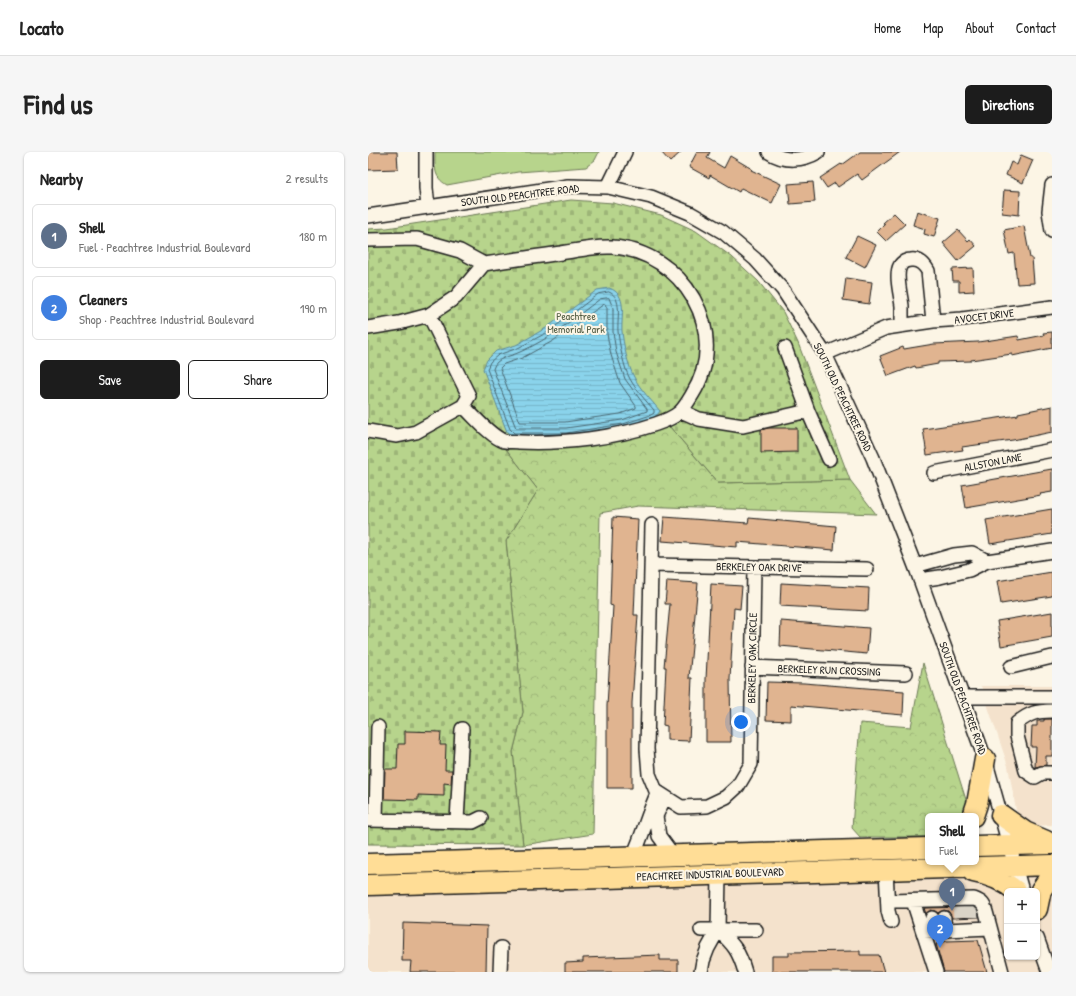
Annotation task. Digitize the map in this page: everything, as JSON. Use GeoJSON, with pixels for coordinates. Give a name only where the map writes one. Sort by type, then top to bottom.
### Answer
{"type":"FeatureCollection","features":[{"type":"Feature","properties":{"kind":"highway"},"geometry":{"type":"LineString","coordinates":[[974,813],[978,804],[985,759]]}},
{"type":"Feature","properties":{"kind":"highway"},"geometry":{"type":"LineString","coordinates":[[1001,815],[1025,832],[1052,843]]}},
{"type":"Feature","properties":{"kind":"highway"},"geometry":{"type":"LineString","coordinates":[[979,846],[1052,843]]}},
{"type":"Feature","properties":{"kind":"highway","name":"PEACHTREE INDUSTRIAL BOULEVARD"},"geometry":{"type":"LineString","coordinates":[[368,864],[925,848]]}},
{"type":"Feature","properties":{"kind":"highway","name":"PEACHTREE INDUSTRIAL BOULEVARD"},"geometry":{"type":"LineString","coordinates":[[369,885],[1052,864]]}},
{"type":"Feature","properties":{"kind":"highway"},"geometry":{"type":"LineString","coordinates":[[952,867],[986,874],[999,879],[1012,888]]}},
{"type":"Feature","properties":{"kind":"highway"},"geometry":{"type":"LineString","coordinates":[[1040,895],[1041,890],[1052,874]]}},
{"type":"Feature","properties":{"kind":"street"},"geometry":{"type":"LineString","coordinates":[[426,152],[426,188],[428,207]]}},
{"type":"Feature","properties":{"kind":"street"},"geometry":{"type":"LineString","coordinates":[[608,187],[625,152]]}},
{"type":"Feature","properties":{"kind":"street"},"geometry":{"type":"LineString","coordinates":[[769,152],[791,160],[804,158],[818,152]]}},
{"type":"Feature","properties":{"kind":"street"},"geometry":{"type":"LineString","coordinates":[[1052,185],[1049,210],[1052,230]]}},
{"type":"Feature","properties":{"kind":"street","name":"SOUTH OLD PEACHTREE ROAD"},"geometry":{"type":"LineString","coordinates":[[368,216],[568,186],[608,187],[651,197],[690,213],[723,232],[755,259],[782,290],[825,354],[873,458],[915,566],[985,759],[1021,888]]}},
{"type":"Feature","properties":{"kind":"street"},"geometry":{"type":"LineString","coordinates":[[368,216],[370,239],[416,239],[460,251],[484,264],[611,246],[632,250],[652,257],[672,272],[689,291],[699,309],[705,328],[707,350],[704,368],[699,384],[681,411],[671,419],[630,432],[569,441],[504,441],[487,430],[463,406]]}},
{"type":"Feature","properties":{"kind":"street"},"geometry":{"type":"LineString","coordinates":[[902,325],[902,306],[898,274],[900,265],[906,260],[918,261],[924,264],[928,271],[933,321]]}},
{"type":"Feature","properties":{"kind":"street"},"geometry":{"type":"LineString","coordinates":[[368,328],[429,316],[456,297],[484,264]]}},
{"type":"Feature","properties":{"kind":"street","name":"AVOCET DRIVE"},"geometry":{"type":"LineString","coordinates":[[825,354],[886,328],[1052,307]]}},
{"type":"Feature","properties":{"kind":"street"},"geometry":{"type":"LineString","coordinates":[[368,431],[397,436],[416,432],[463,406],[468,396],[429,316]]}},
{"type":"Feature","properties":{"kind":"street"},"geometry":{"type":"LineString","coordinates":[[784,348],[808,411],[829,459]]}},
{"type":"Feature","properties":{"kind":"street"},"geometry":{"type":"LineString","coordinates":[[681,411],[699,419],[743,426],[808,411]]}},
{"type":"Feature","properties":{"kind":"street","name":"ALLSTON LANE"},"geometry":{"type":"LineString","coordinates":[[934,473],[1052,450]]}},
{"type":"Feature","properties":{"kind":"street"},"geometry":{"type":"LineString","coordinates":[[652,525],[647,749],[649,774],[656,790],[662,795],[650,808],[652,825],[673,855]]}},
{"type":"Feature","properties":{"kind":"street"},"geometry":{"type":"LineString","coordinates":[[920,580],[964,571],[987,561],[1052,551]]}},
{"type":"Feature","properties":{"kind":"street"},"geometry":{"type":"LineString","coordinates":[[915,566],[961,554],[972,553],[987,561]]}},
{"type":"Feature","properties":{"kind":"street"},"geometry":{"type":"LineString","coordinates":[[961,554],[964,571]]}},
{"type":"Feature","properties":{"kind":"street","name":"BERKELEY OAK DRIVE"},"geometry":{"type":"LineString","coordinates":[[651,564],[867,569]]}},
{"type":"Feature","properties":{"kind":"street","name":"BERKELEY OAK CIRCLE"},"geometry":{"type":"LineString","coordinates":[[662,795],[682,807],[707,806],[726,797],[738,786],[751,764],[754,566]]}},
{"type":"Feature","properties":{"kind":"street"},"geometry":{"type":"LineString","coordinates":[[1012,667],[1052,657]]}},
{"type":"Feature","properties":{"kind":"street","name":"BERKELEY RUN CROSSING"},"geometry":{"type":"LineString","coordinates":[[752,667],[906,673]]}},
{"type":"Feature","properties":{"kind":"street"},"geometry":{"type":"LineString","coordinates":[[962,697],[1052,697]]}},
{"type":"Feature","properties":{"kind":"street"},"geometry":{"type":"LineString","coordinates":[[1052,712],[1037,712],[1028,715],[1017,723],[1017,736],[1026,771],[1035,777],[1042,773],[1052,773]]}},
{"type":"Feature","properties":{"kind":"street"},"geometry":{"type":"LineString","coordinates":[[378,727],[372,820],[474,822],[480,818]]}},
{"type":"Feature","properties":{"kind":"street"},"geometry":{"type":"LineString","coordinates":[[457,821],[462,729]]}},
{"type":"Feature","properties":{"kind":"street"},"geometry":{"type":"LineString","coordinates":[[633,856],[641,840],[652,825]]}},
{"type":"Feature","properties":{"kind":"street"},"geometry":{"type":"LineString","coordinates":[[886,869],[888,911],[891,922]]}},
{"type":"Feature","properties":{"kind":"street"},"geometry":{"type":"LineString","coordinates":[[702,972],[703,961],[718,930],[719,874]]}},
{"type":"Feature","properties":{"kind":"street"},"geometry":{"type":"LineString","coordinates":[[888,902],[907,901],[936,915],[966,913],[981,901],[986,912],[1002,972]]}},
{"type":"Feature","properties":{"kind":"street"},"geometry":{"type":"LineString","coordinates":[[907,901],[936,915],[966,913],[990,928]]}},
{"type":"Feature","properties":{"kind":"street"},"geometry":{"type":"LineString","coordinates":[[936,915],[936,972]]}},
{"type":"Feature","properties":{"kind":"street"},"geometry":{"type":"LineString","coordinates":[[701,930],[756,930]]}},
{"type":"Feature","properties":{"kind":"street"},"geometry":{"type":"LineString","coordinates":[[718,930],[734,945],[745,972]]}},
{"type":"Feature","properties":{"kind":"street"},"geometry":{"type":"LineString","coordinates":[[1040,947],[1049,972]]}},
{"type":"Feature","properties":{"kind":"street"},"geometry":{"type":"LineString","coordinates":[[500,972],[501,948]]}},
{"type":"Feature","properties":{"kind":"street"},"geometry":{"type":"LineString","coordinates":[[1042,953],[1052,962]]}},
{"type":"Feature","properties":{"kind":"shaded area"},"geometry":{"type":"Polygon","coordinates":[[[981,686],[1052,686],[1052,825],[1033,826],[1019,817],[1016,810],[1008,766],[981,686]]]}},
{"type":"Feature","properties":{"kind":"shaded area"},"geometry":{"type":"Polygon","coordinates":[[[1021,853],[1052,867],[1052,972],[368,972],[368,878],[752,866],[925,857],[925,865],[979,865],[979,855],[1021,853]]]}},
{"type":"Feature","properties":{"kind":"green space"},"geometry":{"type":"Polygon","coordinates":[[[435,152],[599,152],[595,160],[586,167],[518,172],[447,185],[439,179],[437,175],[435,167],[435,152]]]}},
{"type":"Feature","properties":{"kind":"green space","name":"Peachtree Memorial Park"},"geometry":{"type":"Polygon","coordinates":[[[571,200],[613,203],[661,215],[696,231],[732,257],[758,281],[783,312],[798,343],[850,480],[718,483],[670,427],[594,444],[506,449],[538,490],[506,541],[523,712],[513,752],[523,845],[368,844],[368,229],[387,228],[571,200]]]}},
{"type":"Feature","properties":{"kind":"green space"},"geometry":{"type":"Polygon","coordinates":[[[670,427],[718,483],[850,480],[876,514],[638,506],[600,513],[593,834],[523,845],[513,752],[523,712],[506,541],[538,490],[506,449],[594,444],[670,427]]]}},
{"type":"Feature","properties":{"kind":"green space"},"geometry":{"type":"Polygon","coordinates":[[[923,663],[967,803],[964,813],[925,813],[925,837],[860,837],[852,828],[860,723],[911,727],[923,663]]]}},
{"type":"Feature","properties":{"kind":"water"},"geometry":{"type":"Polygon","coordinates":[[[609,288],[619,295],[621,300],[623,336],[626,354],[632,372],[639,386],[660,411],[655,417],[645,422],[602,432],[560,437],[512,436],[507,432],[483,369],[487,360],[496,351],[516,345],[546,328],[597,290],[609,288]]]}},
{"type":"Feature","properties":{"kind":"building"},"geometry":{"type":"Polygon","coordinates":[[[368,152],[397,152],[398,169],[368,170],[368,152]]]}},
{"type":"Feature","properties":{"kind":"building"},"geometry":{"type":"Polygon","coordinates":[[[661,152],[681,152],[670,162],[661,152]]]}},
{"type":"Feature","properties":{"kind":"building"},"geometry":{"type":"Polygon","coordinates":[[[697,152],[710,152],[707,158],[724,168],[730,156],[752,169],[751,170],[781,184],[772,203],[741,188],[739,192],[710,175],[709,178],[689,167],[697,152]]]}},
{"type":"Feature","properties":{"kind":"building"},"geometry":{"type":"Polygon","coordinates":[[[860,152],[900,152],[862,180],[857,174],[838,187],[835,183],[827,188],[820,178],[860,152]]]}},
{"type":"Feature","properties":{"kind":"building"},"geometry":{"type":"Polygon","coordinates":[[[1021,155],[1033,160],[1023,183],[1006,175],[1011,162],[1017,165],[1021,155]]]}},
{"type":"Feature","properties":{"kind":"building"},"geometry":{"type":"Polygon","coordinates":[[[813,182],[815,202],[790,204],[788,184],[813,182]]]}},
{"type":"Feature","properties":{"kind":"building"},"geometry":{"type":"Polygon","coordinates":[[[1004,190],[1020,191],[1019,215],[1002,213],[1004,190]]]}},
{"type":"Feature","properties":{"kind":"building"},"geometry":{"type":"Polygon","coordinates":[[[917,211],[940,218],[934,237],[924,234],[925,229],[913,225],[917,211]]]}},
{"type":"Feature","properties":{"kind":"building"},"geometry":{"type":"Polygon","coordinates":[[[894,213],[905,224],[886,241],[877,232],[885,224],[883,223],[894,213]]]}},
{"type":"Feature","properties":{"kind":"building"},"geometry":{"type":"Polygon","coordinates":[[[1024,226],[1030,258],[1032,258],[1034,283],[1017,284],[1014,253],[1009,254],[1004,230],[1024,226]]]}},
{"type":"Feature","properties":{"kind":"building"},"geometry":{"type":"Polygon","coordinates":[[[958,230],[968,241],[970,239],[976,246],[958,261],[943,243],[958,230]]]}},
{"type":"Feature","properties":{"kind":"building"},"geometry":{"type":"Polygon","coordinates":[[[857,236],[876,245],[865,267],[846,257],[857,236]]]}},
{"type":"Feature","properties":{"kind":"building"},"geometry":{"type":"Polygon","coordinates":[[[973,268],[974,291],[959,292],[959,281],[953,281],[952,269],[973,268]]]}},
{"type":"Feature","properties":{"kind":"building"},"geometry":{"type":"Polygon","coordinates":[[[846,278],[872,282],[869,304],[843,300],[846,278]]]}},
{"type":"Feature","properties":{"kind":"building"},"geometry":{"type":"Polygon","coordinates":[[[1052,332],[1052,348],[1012,356],[1012,354],[971,361],[938,362],[938,364],[916,368],[915,366],[888,376],[880,356],[903,347],[904,349],[934,344],[978,342],[1018,336],[1019,340],[1052,332]]]}},
{"type":"Feature","properties":{"kind":"building"},"geometry":{"type":"Polygon","coordinates":[[[1052,406],[1052,432],[1013,440],[962,447],[963,450],[927,455],[923,429],[1018,415],[1018,413],[1052,406]]]}},
{"type":"Feature","properties":{"kind":"building"},"geometry":{"type":"Polygon","coordinates":[[[768,428],[797,428],[797,452],[761,453],[761,430],[768,428]]]}},
{"type":"Feature","properties":{"kind":"building"},"geometry":{"type":"Polygon","coordinates":[[[1052,469],[1052,492],[966,508],[962,485],[1052,469]]]}},
{"type":"Feature","properties":{"kind":"building"},"geometry":{"type":"Polygon","coordinates":[[[1052,509],[1052,534],[990,544],[986,520],[1052,509]]]}},
{"type":"Feature","properties":{"kind":"building"},"geometry":{"type":"Polygon","coordinates":[[[613,517],[638,519],[634,615],[638,615],[632,703],[632,788],[607,788],[607,706],[613,606],[610,605],[613,517]]]}},
{"type":"Feature","properties":{"kind":"building"},"geometry":{"type":"Polygon","coordinates":[[[664,517],[748,523],[749,518],[836,526],[834,550],[737,542],[737,547],[662,541],[664,517]]]}},
{"type":"Feature","properties":{"kind":"building"},"geometry":{"type":"Polygon","coordinates":[[[1052,572],[1052,596],[1001,604],[997,581],[1052,572]]]}},
{"type":"Feature","properties":{"kind":"building"},"geometry":{"type":"Polygon","coordinates":[[[667,581],[698,583],[689,678],[692,678],[689,741],[667,740],[667,726],[663,725],[666,667],[664,667],[670,604],[665,604],[667,581]]]}},
{"type":"Feature","properties":{"kind":"building"},"geometry":{"type":"Polygon","coordinates":[[[781,583],[869,588],[868,611],[780,606],[781,583]]]}},
{"type":"Feature","properties":{"kind":"building"},"geometry":{"type":"Polygon","coordinates":[[[711,584],[742,586],[740,609],[734,608],[730,679],[731,742],[706,742],[706,679],[711,584]]]}},
{"type":"Feature","properties":{"kind":"building"},"geometry":{"type":"Polygon","coordinates":[[[1052,612],[1052,637],[1001,646],[997,621],[1052,612]]]}},
{"type":"Feature","properties":{"kind":"building"},"geometry":{"type":"Polygon","coordinates":[[[781,621],[869,628],[867,654],[780,646],[781,621]]]}},
{"type":"Feature","properties":{"kind":"building"},"geometry":{"type":"Polygon","coordinates":[[[767,682],[804,683],[904,691],[903,715],[791,705],[791,721],[766,720],[767,682]]]}},
{"type":"Feature","properties":{"kind":"building"},"geometry":{"type":"Polygon","coordinates":[[[1044,719],[1052,719],[1052,756],[1046,756],[1046,765],[1035,767],[1036,747],[1031,747],[1032,726],[1037,726],[1037,721],[1044,721],[1044,719]]]}},
{"type":"Feature","properties":{"kind":"building"},"geometry":{"type":"Polygon","coordinates":[[[405,731],[441,732],[440,745],[446,745],[445,770],[452,770],[451,784],[444,783],[444,796],[418,795],[418,800],[384,799],[385,769],[397,769],[398,744],[405,744],[405,731]]]}},
{"type":"Feature","properties":{"kind":"building"},"geometry":{"type":"Polygon","coordinates":[[[973,907],[977,909],[979,917],[952,918],[948,911],[944,910],[938,913],[931,910],[926,914],[924,908],[973,907]]]}},
{"type":"Feature","properties":{"kind":"building"},"geometry":{"type":"Polygon","coordinates":[[[403,923],[487,926],[486,972],[410,972],[411,961],[402,961],[403,923]]]}},
{"type":"Feature","properties":{"kind":"building"},"geometry":{"type":"Polygon","coordinates":[[[978,940],[987,972],[944,972],[936,944],[947,941],[978,940]]]}},
{"type":"Feature","properties":{"kind":"building"},"geometry":{"type":"Polygon","coordinates":[[[860,951],[860,955],[879,955],[884,972],[772,972],[772,956],[789,956],[789,952],[860,951]]]}},
{"type":"Feature","properties":{"kind":"building"},"geometry":{"type":"Polygon","coordinates":[[[660,955],[660,960],[678,960],[678,972],[565,972],[565,963],[583,962],[583,958],[660,955]]]}},
{"type":"Feature","properties":{"kind":"tunnel"},"geometry":{"type":"LineString","coordinates":[[959,905],[960,917]]}},
{"type":"Feature","properties":{"kind":"tunnel"},"geometry":{"type":"LineString","coordinates":[[972,905],[972,917]]}},
{"type":"Feature","properties":{"kind":"place","name":"Shell"},"geometry":{"type":"Point","coordinates":[952,911]}},
{"type":"Feature","properties":{"kind":"place","name":"Cleaners"},"geometry":{"type":"Point","coordinates":[940,948]}}]}
